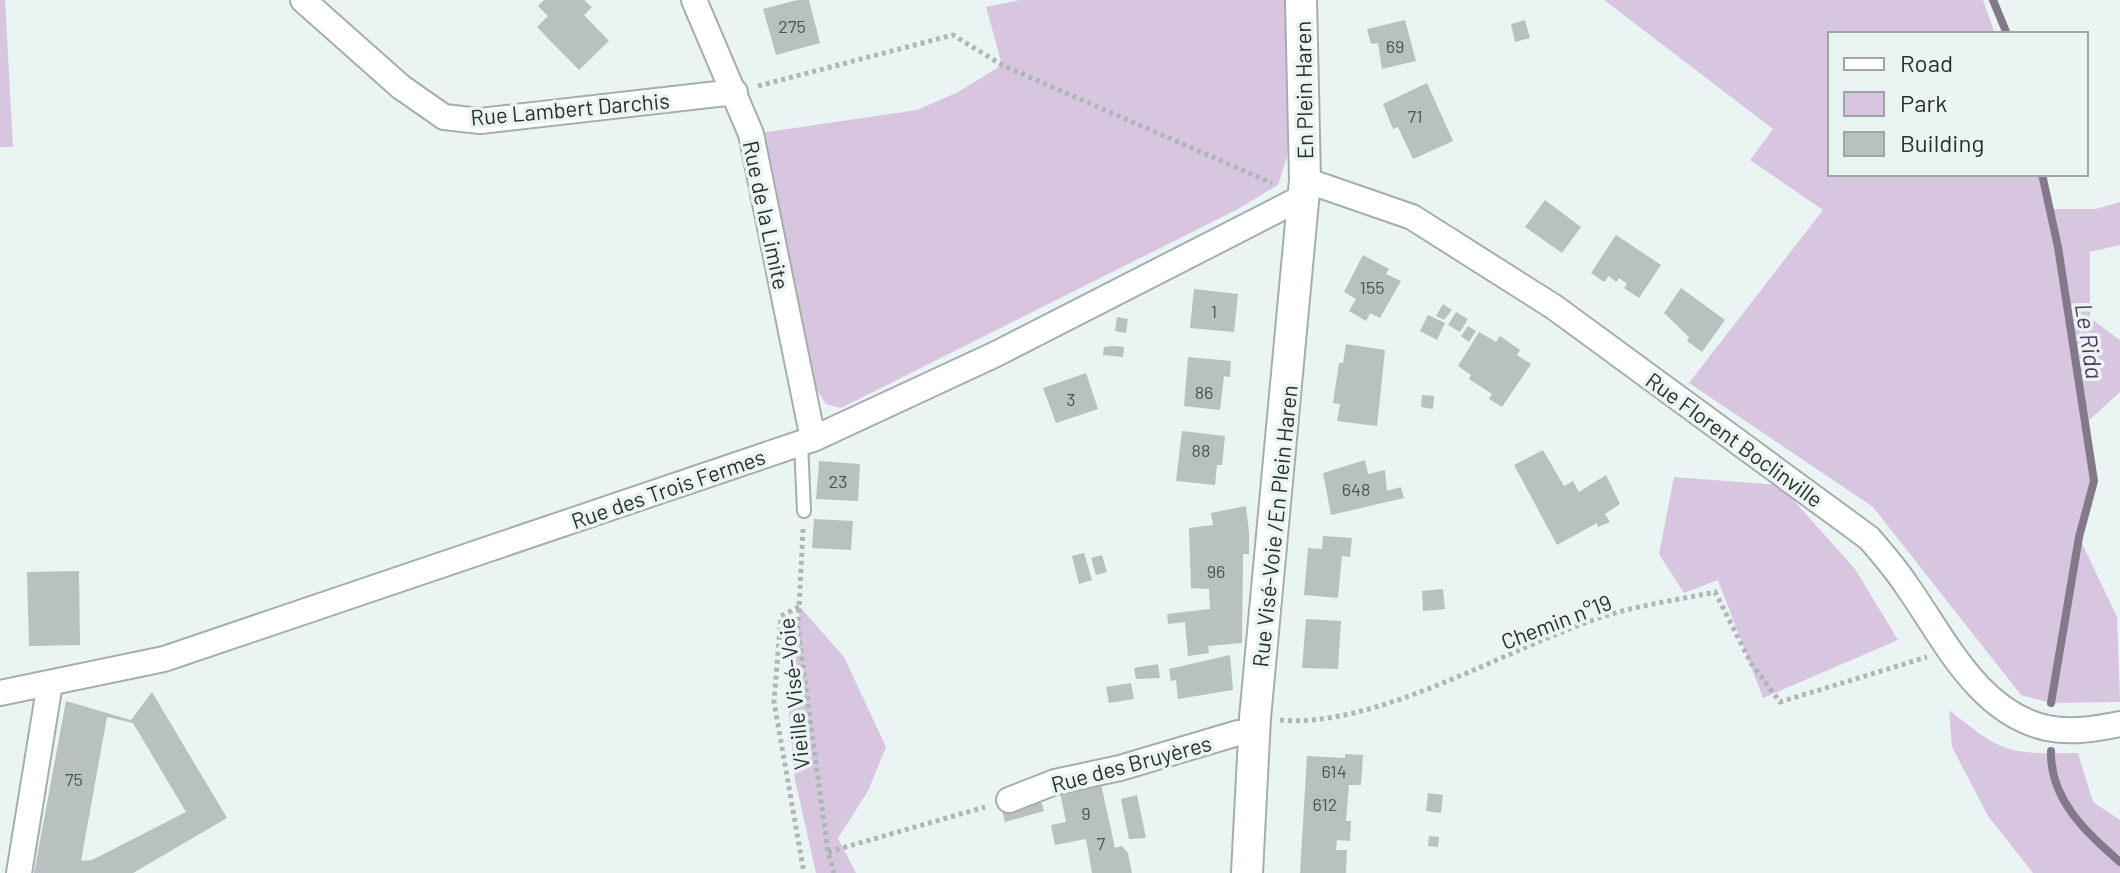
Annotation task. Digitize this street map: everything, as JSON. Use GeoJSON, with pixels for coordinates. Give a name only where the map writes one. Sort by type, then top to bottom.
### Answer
{"type":"FeatureCollection","features":[{"type":"Feature","properties":{"kind":"street","name":"Rue Lambert Darchis"},"geometry":{"type":"LineString","coordinates":[[303,0],[401,87],[444,117],[480,121],[735,92]]}},
{"type":"Feature","properties":{"kind":"street","name":"Rue de la Limite"},"geometry":{"type":"LineString","coordinates":[[694,0],[751,134],[807,441]]}},
{"type":"Feature","properties":{"kind":"street","name":"En Plein Haren"},"geometry":{"type":"LineString","coordinates":[[1301,0],[1304,188]]}},
{"type":"Feature","properties":{"kind":"street","name":"Rue des Trois Fermes"},"geometry":{"type":"LineString","coordinates":[[0,693],[164,659],[807,441],[996,354],[1304,188]]}},
{"type":"Feature","properties":{"kind":"street","name":"Rue Florent Boclinville"},"geometry":{"type":"LineString","coordinates":[[1304,188],[1412,217],[1554,307],[1869,538],[1905,582],[1983,692],[2009,713],[2045,728],[2083,731],[2120,724]]}},
{"type":"Feature","properties":{"kind":"street","name":"Rue Visé-Voie /En Plein Haren"},"geometry":{"type":"LineString","coordinates":[[1247,873],[1255,725],[1304,188]]}},
{"type":"Feature","properties":{"kind":"street"},"geometry":{"type":"LineString","coordinates":[[19,873],[50,683]]}},
{"type":"Feature","properties":{"kind":"street","name":"Rue des Bruyères"},"geometry":{"type":"LineString","coordinates":[[1009,800],[1055,782],[1120,768],[1238,733],[1255,725]]}},
{"type":"Feature","properties":{"kind":"lane"},"geometry":{"type":"LineString","coordinates":[[804,511],[807,441]]}},
{"type":"Feature","properties":{"kind":"path"},"geometry":{"type":"LineString","coordinates":[[735,92],[953,35],[1002,65],[1304,188]]}},
{"type":"Feature","properties":{"kind":"path","name":"Vieille Visé-Voie"},"geometry":{"type":"LineString","coordinates":[[804,511],[798,629],[828,852],[834,873]]}},
{"type":"Feature","properties":{"kind":"path","name":"Chemin n°19"},"geometry":{"type":"LineString","coordinates":[[1255,725],[1309,723],[1378,704],[1458,676],[1602,617],[1715,592],[1751,663],[1780,702],[1951,649]]}},
{"type":"Feature","properties":{"kind":"path"},"geometry":{"type":"LineString","coordinates":[[800,607],[781,616],[774,702],[804,873]]}},
{"type":"Feature","properties":{"kind":"path"},"geometry":{"type":"LineString","coordinates":[[828,852],[1009,800]]}},
{"type":"Feature","properties":{"kind":"green space"},"geometry":{"type":"Polygon","coordinates":[[[0,0],[5,0],[13,147],[0,147],[0,0]]]}},
{"type":"Feature","properties":{"kind":"green space"},"geometry":{"type":"Polygon","coordinates":[[[1020,0],[1291,0],[1287,157],[1278,185],[1238,209],[841,408],[826,404],[812,383],[760,133],[917,110],[958,92],[1002,65],[986,7],[1020,0]]]}},
{"type":"Feature","properties":{"kind":"green space"},"geometry":{"type":"Polygon","coordinates":[[[1604,0],[1983,0],[1994,32],[1828,32],[1828,176],[2042,176],[2050,209],[2096,209],[2120,202],[2120,245],[2090,252],[2090,318],[2120,340],[2120,392],[2087,422],[2094,481],[2079,537],[2117,617],[2120,702],[2051,703],[2021,695],[1873,507],[1689,383],[1823,210],[1750,160],[1773,129],[1604,0]]]}},
{"type":"Feature","properties":{"kind":"green space"},"geometry":{"type":"Polygon","coordinates":[[[1674,477],[1780,485],[1855,569],[1898,640],[1763,698],[1718,580],[1684,593],[1659,554],[1674,477]]]}},
{"type":"Feature","properties":{"kind":"green space"},"geometry":{"type":"Polygon","coordinates":[[[800,607],[844,657],[886,747],[868,791],[838,838],[856,873],[816,873],[795,780],[788,702],[800,607]]]}},
{"type":"Feature","properties":{"kind":"green space"},"geometry":{"type":"Polygon","coordinates":[[[1949,710],[1982,735],[2008,748],[2036,753],[2078,753],[2093,802],[2120,820],[2120,873],[2033,873],[1988,816],[1952,747],[1949,710]]]}},
{"type":"Feature","properties":{"kind":"building"},"geometry":{"type":"Polygon","coordinates":[[[544,0],[584,0],[592,7],[584,15],[609,41],[579,70],[537,27],[548,16],[538,6],[544,0]]]}},
{"type":"Feature","properties":{"kind":"building"},"geometry":{"type":"Polygon","coordinates":[[[809,0],[820,43],[776,55],[763,9],[809,0]]]}},
{"type":"Feature","properties":{"kind":"building"},"geometry":{"type":"Polygon","coordinates":[[[1405,20],[1416,61],[1382,69],[1378,43],[1371,44],[1367,29],[1405,20]]]}},
{"type":"Feature","properties":{"kind":"building"},"geometry":{"type":"Polygon","coordinates":[[[1525,20],[1530,38],[1515,42],[1511,24],[1525,20]]]}},
{"type":"Feature","properties":{"kind":"building"},"geometry":{"type":"Polygon","coordinates":[[[1427,83],[1453,141],[1413,159],[1398,127],[1393,129],[1383,104],[1427,83]]]}},
{"type":"Feature","properties":{"kind":"building"},"geometry":{"type":"Polygon","coordinates":[[[1545,200],[1581,227],[1562,253],[1525,227],[1545,200]]]}},
{"type":"Feature","properties":{"kind":"building"},"geometry":{"type":"Polygon","coordinates":[[[1616,235],[1661,265],[1639,298],[1624,288],[1627,284],[1619,278],[1616,282],[1609,276],[1604,282],[1591,273],[1616,235]]]}},
{"type":"Feature","properties":{"kind":"building"},"geometry":{"type":"Polygon","coordinates":[[[1363,255],[1389,269],[1386,274],[1401,281],[1380,318],[1370,313],[1366,321],[1349,311],[1356,299],[1344,292],[1363,255]]]}},
{"type":"Feature","properties":{"kind":"building"},"geometry":{"type":"Polygon","coordinates":[[[1681,288],[1725,320],[1702,352],[1687,341],[1689,337],[1664,313],[1681,288]]]}},
{"type":"Feature","properties":{"kind":"building"},"geometry":{"type":"Polygon","coordinates":[[[1194,289],[1238,294],[1234,332],[1190,328],[1194,289]]]}},
{"type":"Feature","properties":{"kind":"building"},"geometry":{"type":"Polygon","coordinates":[[[1443,304],[1452,310],[1444,320],[1436,316],[1443,304]]]}},
{"type":"Feature","properties":{"kind":"building"},"geometry":{"type":"Polygon","coordinates":[[[1456,312],[1468,319],[1460,332],[1448,325],[1456,312]]]}},
{"type":"Feature","properties":{"kind":"building"},"geometry":{"type":"Polygon","coordinates":[[[1428,315],[1445,323],[1437,340],[1420,331],[1428,315]]]}},
{"type":"Feature","properties":{"kind":"building"},"geometry":{"type":"Polygon","coordinates":[[[1117,317],[1128,319],[1126,333],[1115,331],[1117,317]]]}},
{"type":"Feature","properties":{"kind":"building"},"geometry":{"type":"Polygon","coordinates":[[[1468,326],[1476,331],[1469,342],[1461,336],[1468,326]]]}},
{"type":"Feature","properties":{"kind":"building"},"geometry":{"type":"Polygon","coordinates":[[[1479,332],[1496,342],[1500,336],[1520,350],[1517,355],[1531,364],[1502,407],[1489,399],[1492,394],[1469,379],[1471,375],[1458,366],[1479,332]]]}},
{"type":"Feature","properties":{"kind":"building"},"geometry":{"type":"Polygon","coordinates":[[[1346,344],[1385,350],[1377,426],[1337,421],[1340,404],[1333,403],[1339,363],[1343,363],[1346,344]]]}},
{"type":"Feature","properties":{"kind":"building"},"geometry":{"type":"Polygon","coordinates":[[[1104,347],[1124,347],[1123,357],[1103,355],[1104,347]]]}},
{"type":"Feature","properties":{"kind":"building"},"geometry":{"type":"Polygon","coordinates":[[[1188,357],[1231,361],[1230,377],[1224,376],[1220,410],[1184,406],[1188,357]]]}},
{"type":"Feature","properties":{"kind":"building"},"geometry":{"type":"Polygon","coordinates":[[[1086,373],[1098,409],[1056,423],[1043,388],[1086,373]]]}},
{"type":"Feature","properties":{"kind":"building"},"geometry":{"type":"Polygon","coordinates":[[[1422,395],[1434,396],[1433,409],[1421,407],[1422,395]]]}},
{"type":"Feature","properties":{"kind":"building"},"geometry":{"type":"Polygon","coordinates":[[[1182,431],[1225,436],[1222,465],[1217,465],[1215,485],[1176,481],[1182,431]]]}},
{"type":"Feature","properties":{"kind":"building"},"geometry":{"type":"Polygon","coordinates":[[[1543,450],[1564,486],[1573,481],[1579,492],[1606,475],[1620,504],[1605,514],[1610,522],[1598,527],[1597,523],[1557,545],[1514,465],[1543,450]]]}},
{"type":"Feature","properties":{"kind":"building"},"geometry":{"type":"Polygon","coordinates":[[[1365,460],[1368,474],[1385,470],[1387,491],[1401,487],[1404,498],[1331,515],[1323,473],[1365,460]]]}},
{"type":"Feature","properties":{"kind":"building"},"geometry":{"type":"Polygon","coordinates":[[[819,461],[860,464],[858,501],[816,499],[819,461]]]}},
{"type":"Feature","properties":{"kind":"building"},"geometry":{"type":"Polygon","coordinates":[[[1246,506],[1249,554],[1243,554],[1242,643],[1208,646],[1209,653],[1188,656],[1185,622],[1168,624],[1167,614],[1210,609],[1209,589],[1191,588],[1189,528],[1213,525],[1211,513],[1246,506]]]}},
{"type":"Feature","properties":{"kind":"building"},"geometry":{"type":"Polygon","coordinates":[[[814,519],[853,521],[851,550],[812,548],[814,519]]]}},
{"type":"Feature","properties":{"kind":"building"},"geometry":{"type":"Polygon","coordinates":[[[1323,536],[1352,538],[1350,557],[1342,556],[1338,598],[1304,595],[1308,548],[1322,549],[1323,536]]]}},
{"type":"Feature","properties":{"kind":"building"},"geometry":{"type":"Polygon","coordinates":[[[1084,553],[1092,580],[1079,584],[1072,556],[1084,553]]]}},
{"type":"Feature","properties":{"kind":"building"},"geometry":{"type":"Polygon","coordinates":[[[1102,555],[1107,572],[1096,575],[1091,558],[1102,555]]]}},
{"type":"Feature","properties":{"kind":"building"},"geometry":{"type":"Polygon","coordinates":[[[79,571],[80,645],[29,646],[27,572],[79,571]]]}},
{"type":"Feature","properties":{"kind":"building"},"geometry":{"type":"Polygon","coordinates":[[[1443,589],[1445,609],[1423,611],[1422,591],[1443,589]]]}},
{"type":"Feature","properties":{"kind":"building"},"geometry":{"type":"Polygon","coordinates":[[[1306,619],[1341,621],[1338,669],[1302,668],[1306,619]]]}},
{"type":"Feature","properties":{"kind":"building"},"geometry":{"type":"Polygon","coordinates":[[[1230,655],[1233,690],[1178,699],[1176,680],[1171,681],[1169,669],[1230,655]]]}},
{"type":"Feature","properties":{"kind":"building"},"geometry":{"type":"Polygon","coordinates":[[[1158,664],[1160,678],[1136,679],[1134,668],[1158,664]]]}},
{"type":"Feature","properties":{"kind":"building"},"geometry":{"type":"Polygon","coordinates":[[[1131,683],[1134,699],[1109,703],[1106,687],[1131,683]]]}},
{"type":"Feature","properties":{"kind":"building"},"geometry":{"type":"Polygon","coordinates":[[[152,692],[227,818],[133,873],[34,873],[66,701],[131,720],[152,692]],[[107,717],[81,861],[92,860],[186,812],[133,723],[107,717]]]}},
{"type":"Feature","properties":{"kind":"building"},"geometry":{"type":"Polygon","coordinates":[[[1345,754],[1363,755],[1361,785],[1349,785],[1346,821],[1351,821],[1350,841],[1337,840],[1336,850],[1347,850],[1346,873],[1300,873],[1307,756],[1345,758],[1345,754]]]}},
{"type":"Feature","properties":{"kind":"building"},"geometry":{"type":"Polygon","coordinates":[[[1101,784],[1115,848],[1122,846],[1128,853],[1132,873],[1092,873],[1086,839],[1055,845],[1051,825],[1066,822],[1060,793],[1101,784]]]}},
{"type":"Feature","properties":{"kind":"building"},"geometry":{"type":"Polygon","coordinates":[[[1428,793],[1443,795],[1441,813],[1426,811],[1428,793]]]}},
{"type":"Feature","properties":{"kind":"building"},"geometry":{"type":"Polygon","coordinates":[[[1039,795],[1044,811],[1005,822],[1001,807],[1039,795]]]}},
{"type":"Feature","properties":{"kind":"building"},"geometry":{"type":"Polygon","coordinates":[[[1137,795],[1146,838],[1129,839],[1121,799],[1137,795]]]}},
{"type":"Feature","properties":{"kind":"building"},"geometry":{"type":"Polygon","coordinates":[[[1429,836],[1439,837],[1438,847],[1428,846],[1429,836]]]}},
{"type":"Feature","properties":{"kind":"waterway","name":"Le Rida"},"geometry":{"type":"LineString","coordinates":[[1993,0],[2006,32]]}},
{"type":"Feature","properties":{"kind":"waterway","name":"Le Rida"},"geometry":{"type":"LineString","coordinates":[[2042,176],[2058,247],[2094,481],[2079,537],[2051,703]]}},
{"type":"Feature","properties":{"kind":"waterway","name":"Le Rida"},"geometry":{"type":"LineString","coordinates":[[2051,751],[2052,769],[2063,800],[2083,827],[2120,862]]}}]}
